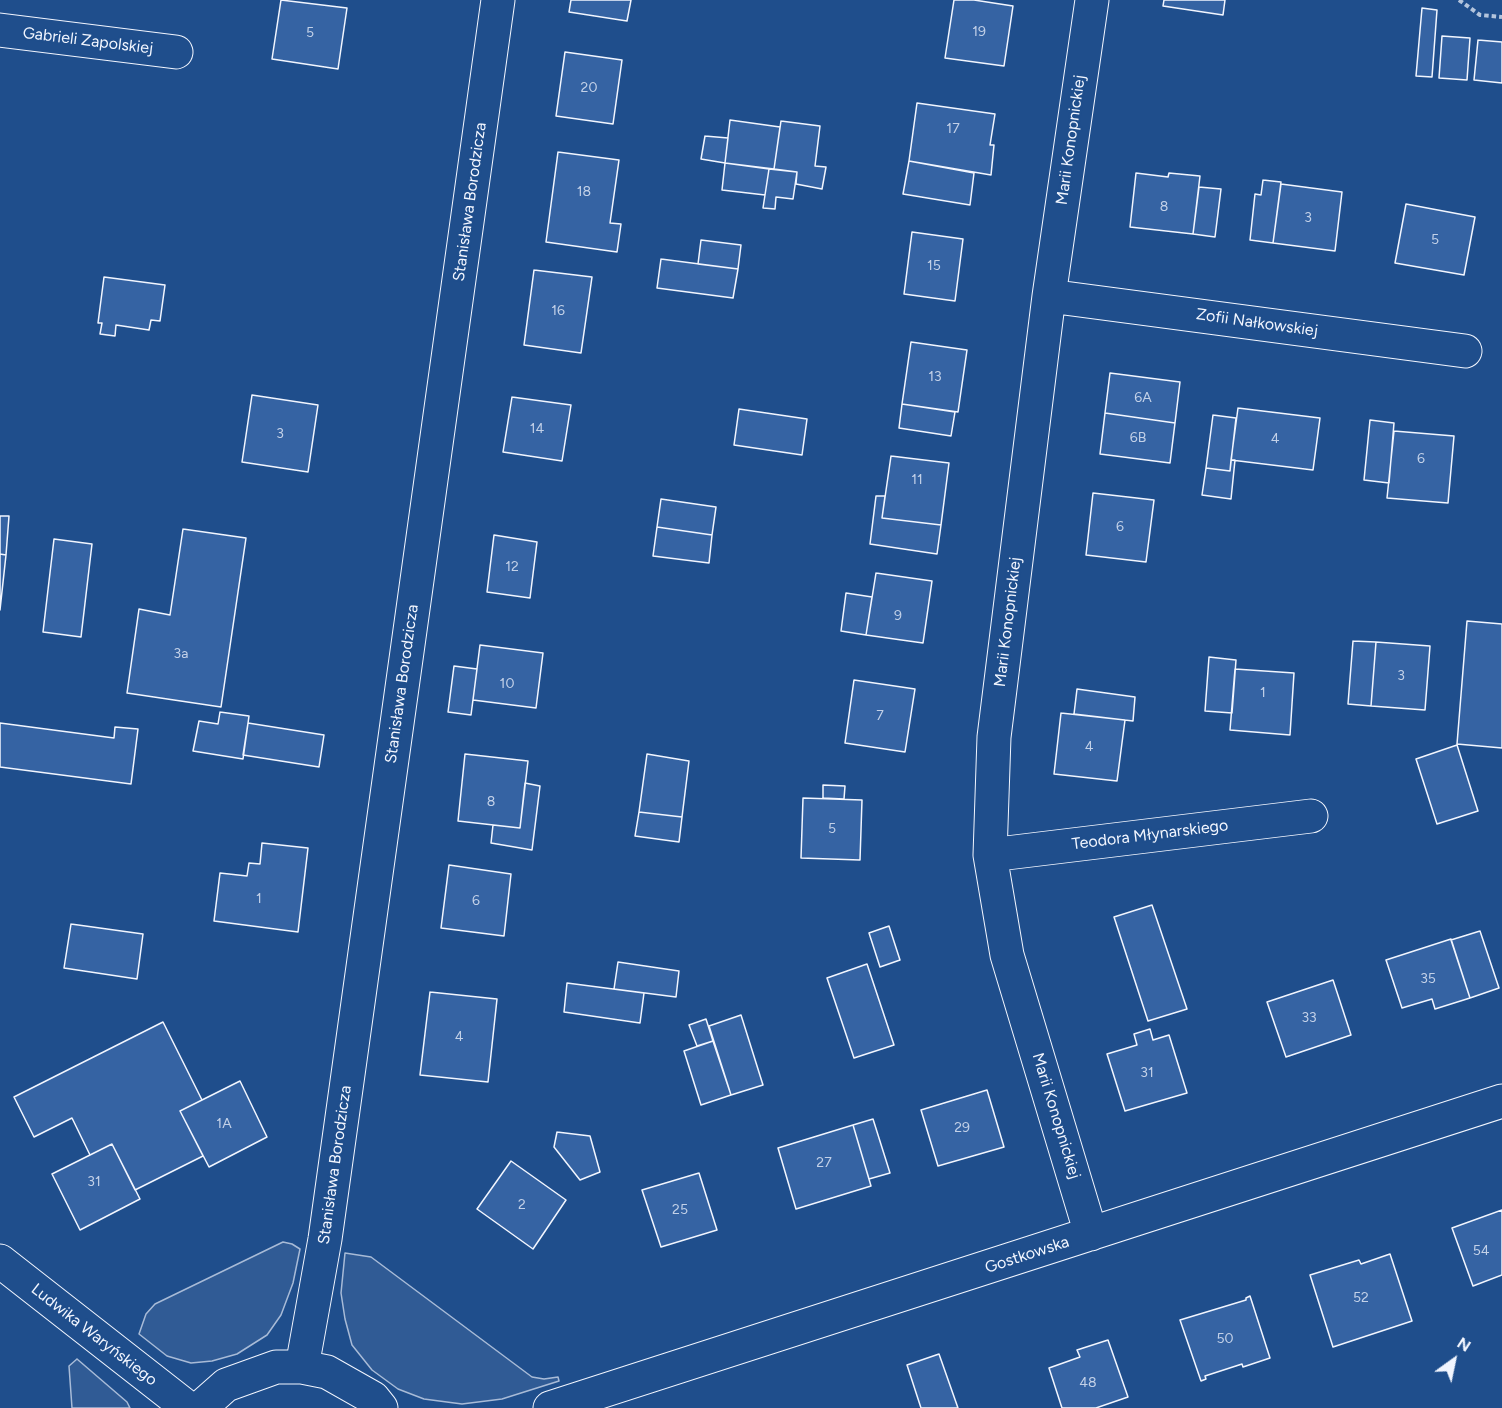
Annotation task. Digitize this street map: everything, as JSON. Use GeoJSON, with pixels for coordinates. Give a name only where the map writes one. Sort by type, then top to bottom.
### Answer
{"type":"FeatureCollection","features":[{"type":"Feature","properties":{"kind":"street","name":"Stanisława Borodzicza"},"geometry":{"type":"LineString","coordinates":[[302,1367],[325,1239],[498,0]]}},
{"type":"Feature","properties":{"kind":"street","name":"Marii Konopnickiej"},"geometry":{"type":"LineString","coordinates":[[1091,1234],[1007,955],[990,855],[994,737],[1049,296],[1092,0]]}},
{"type":"Feature","properties":{"kind":"street","name":"Gabrieli Zapolskiej"},"geometry":{"type":"LineString","coordinates":[[0,30],[176,52]]}},
{"type":"Feature","properties":{"kind":"street","name":"Zofii Nałkowskiej"},"geometry":{"type":"LineString","coordinates":[[1049,296],[1465,351]]}},
{"type":"Feature","properties":{"kind":"street","name":"Teodora Młynarskiego"},"geometry":{"type":"LineString","coordinates":[[990,855],[1311,816]]}},
{"type":"Feature","properties":{"kind":"street","name":"Gostkowska"},"geometry":{"type":"LineString","coordinates":[[550,1408],[1502,1101]]}},
{"type":"Feature","properties":{"kind":"street","name":"Ludwika Waryńskiego"},"geometry":{"type":"LineString","coordinates":[[0,1261],[189,1408]]}},
{"type":"Feature","properties":{"kind":"street"},"geometry":{"type":"LineString","coordinates":[[200,1408],[226,1385],[276,1367],[302,1367],[327,1372],[373,1398],[381,1408]]}},
{"type":"Feature","properties":{"kind":"path"},"geometry":{"type":"LineString","coordinates":[[1460,0],[1480,15],[1502,17]]}},
{"type":"Feature","properties":{"kind":"shaded area"},"geometry":{"type":"Polygon","coordinates":[[[283,1242],[300,1249],[293,1283],[281,1315],[267,1335],[237,1354],[212,1361],[191,1363],[167,1356],[139,1334],[146,1314],[155,1304],[283,1242]]]}},
{"type":"Feature","properties":{"kind":"shaded area"},"geometry":{"type":"Polygon","coordinates":[[[345,1253],[371,1257],[532,1377],[544,1379],[558,1377],[559,1381],[502,1399],[462,1404],[424,1399],[398,1389],[372,1370],[352,1345],[341,1293],[345,1253]]]}},
{"type":"Feature","properties":{"kind":"shaded area"},"geometry":{"type":"Polygon","coordinates":[[[77,1359],[127,1402],[130,1408],[72,1408],[69,1366],[77,1359]]]}},
{"type":"Feature","properties":{"kind":"building"},"geometry":{"type":"Polygon","coordinates":[[[281,0],[347,8],[338,69],[272,59],[281,0]]]}},
{"type":"Feature","properties":{"kind":"building"},"geometry":{"type":"Polygon","coordinates":[[[571,0],[631,0],[627,21],[569,12],[571,0]]]}},
{"type":"Feature","properties":{"kind":"building"},"geometry":{"type":"Polygon","coordinates":[[[954,0],[974,0],[1013,6],[1004,66],[945,58],[954,0]]]}},
{"type":"Feature","properties":{"kind":"building"},"geometry":{"type":"Polygon","coordinates":[[[1164,0],[1225,0],[1223,15],[1163,6],[1164,0]]]}},
{"type":"Feature","properties":{"kind":"building"},"geometry":{"type":"Polygon","coordinates":[[[1422,8],[1437,10],[1432,77],[1416,76],[1422,8]]]}},
{"type":"Feature","properties":{"kind":"building"},"geometry":{"type":"Polygon","coordinates":[[[1442,36],[1470,38],[1467,80],[1439,78],[1442,36]]]}},
{"type":"Feature","properties":{"kind":"building"},"geometry":{"type":"Polygon","coordinates":[[[1478,40],[1502,42],[1502,83],[1474,80],[1478,40]]]}},
{"type":"Feature","properties":{"kind":"building"},"geometry":{"type":"Polygon","coordinates":[[[565,52],[622,60],[613,124],[556,116],[565,52]]]}},
{"type":"Feature","properties":{"kind":"building"},"geometry":{"type":"Polygon","coordinates":[[[917,103],[995,114],[990,145],[994,145],[991,175],[909,161],[917,103]]]}},
{"type":"Feature","properties":{"kind":"building"},"geometry":{"type":"Polygon","coordinates":[[[730,120],[780,127],[774,169],[725,163],[730,120]]]}},
{"type":"Feature","properties":{"kind":"building"},"geometry":{"type":"Polygon","coordinates":[[[781,121],[820,126],[815,166],[826,167],[822,189],[796,184],[797,172],[774,169],[781,121]]]}},
{"type":"Feature","properties":{"kind":"building"},"geometry":{"type":"Polygon","coordinates":[[[705,136],[728,138],[725,163],[701,159],[705,136]]]}},
{"type":"Feature","properties":{"kind":"building"},"geometry":{"type":"Polygon","coordinates":[[[558,152],[619,160],[610,223],[621,224],[617,252],[546,242],[558,152]]]}},
{"type":"Feature","properties":{"kind":"building"},"geometry":{"type":"Polygon","coordinates":[[[909,161],[974,173],[970,205],[903,194],[909,161]]]}},
{"type":"Feature","properties":{"kind":"building"},"geometry":{"type":"Polygon","coordinates":[[[725,163],[769,169],[765,195],[722,190],[725,163]]]}},
{"type":"Feature","properties":{"kind":"building"},"geometry":{"type":"Polygon","coordinates":[[[769,169],[797,172],[793,199],[776,197],[775,209],[763,208],[769,169]]]}},
{"type":"Feature","properties":{"kind":"building"},"geometry":{"type":"Polygon","coordinates":[[[1136,173],[1168,177],[1169,173],[1200,176],[1193,234],[1130,227],[1136,173]]]}},
{"type":"Feature","properties":{"kind":"building"},"geometry":{"type":"Polygon","coordinates":[[[1263,180],[1281,182],[1273,243],[1250,240],[1255,194],[1261,195],[1263,180]]]}},
{"type":"Feature","properties":{"kind":"building"},"geometry":{"type":"Polygon","coordinates":[[[1281,184],[1342,192],[1335,251],[1273,243],[1281,184]]]}},
{"type":"Feature","properties":{"kind":"building"},"geometry":{"type":"Polygon","coordinates":[[[1199,187],[1221,189],[1215,237],[1193,234],[1199,187]]]}},
{"type":"Feature","properties":{"kind":"building"},"geometry":{"type":"Polygon","coordinates":[[[1406,204],[1475,217],[1464,275],[1395,263],[1406,204]]]}},
{"type":"Feature","properties":{"kind":"building"},"geometry":{"type":"Polygon","coordinates":[[[912,232],[963,239],[955,301],[904,294],[912,232]]]}},
{"type":"Feature","properties":{"kind":"building"},"geometry":{"type":"Polygon","coordinates":[[[701,240],[741,245],[738,269],[698,264],[701,240]]]}},
{"type":"Feature","properties":{"kind":"building"},"geometry":{"type":"Polygon","coordinates":[[[661,259],[738,269],[733,298],[657,288],[661,259]]]}},
{"type":"Feature","properties":{"kind":"building"},"geometry":{"type":"Polygon","coordinates":[[[534,270],[592,277],[581,353],[524,345],[534,270]]]}},
{"type":"Feature","properties":{"kind":"building"},"geometry":{"type":"Polygon","coordinates":[[[104,277],[165,285],[160,321],[151,320],[149,330],[116,325],[115,336],[100,334],[102,323],[98,323],[104,277]]]}},
{"type":"Feature","properties":{"kind":"building"},"geometry":{"type":"Polygon","coordinates":[[[911,342],[967,350],[958,412],[902,404],[911,342]]]}},
{"type":"Feature","properties":{"kind":"building"},"geometry":{"type":"Polygon","coordinates":[[[1110,373],[1180,382],[1175,423],[1105,413],[1110,373]]]}},
{"type":"Feature","properties":{"kind":"building"},"geometry":{"type":"Polygon","coordinates":[[[252,395],[318,405],[308,472],[242,462],[252,395]]]}},
{"type":"Feature","properties":{"kind":"building"},"geometry":{"type":"Polygon","coordinates":[[[512,397],[571,405],[562,461],[503,452],[512,397]]]}},
{"type":"Feature","properties":{"kind":"building"},"geometry":{"type":"Polygon","coordinates":[[[902,404],[955,412],[951,436],[899,428],[902,404]]]}},
{"type":"Feature","properties":{"kind":"building"},"geometry":{"type":"Polygon","coordinates":[[[1238,408],[1320,418],[1313,470],[1231,460],[1238,408]]]}},
{"type":"Feature","properties":{"kind":"building"},"geometry":{"type":"Polygon","coordinates":[[[739,409],[807,419],[802,455],[734,445],[739,409]]]}},
{"type":"Feature","properties":{"kind":"building"},"geometry":{"type":"Polygon","coordinates":[[[1105,413],[1175,423],[1170,463],[1100,454],[1105,413]]]}},
{"type":"Feature","properties":{"kind":"building"},"geometry":{"type":"Polygon","coordinates":[[[1213,415],[1236,418],[1230,471],[1206,468],[1213,415]]]}},
{"type":"Feature","properties":{"kind":"building"},"geometry":{"type":"Polygon","coordinates":[[[1370,420],[1394,423],[1389,483],[1364,480],[1370,420]]]}},
{"type":"Feature","properties":{"kind":"building"},"geometry":{"type":"Polygon","coordinates":[[[1394,431],[1454,436],[1448,503],[1387,498],[1394,431]]]}},
{"type":"Feature","properties":{"kind":"building"},"geometry":{"type":"Polygon","coordinates":[[[891,456],[949,463],[941,525],[882,518],[891,456]]]}},
{"type":"Feature","properties":{"kind":"building"},"geometry":{"type":"Polygon","coordinates":[[[1231,460],[1235,460],[1231,499],[1202,495],[1206,468],[1230,471],[1231,460]]]}},
{"type":"Feature","properties":{"kind":"building"},"geometry":{"type":"Polygon","coordinates":[[[1093,493],[1154,500],[1146,562],[1086,555],[1093,493]]]}},
{"type":"Feature","properties":{"kind":"building"},"geometry":{"type":"Polygon","coordinates":[[[876,496],[885,496],[882,518],[941,525],[937,554],[870,544],[876,496]]]}},
{"type":"Feature","properties":{"kind":"building"},"geometry":{"type":"Polygon","coordinates":[[[661,499],[716,507],[712,535],[657,527],[661,499]]]}},
{"type":"Feature","properties":{"kind":"building"},"geometry":{"type":"Polygon","coordinates":[[[0,516],[9,516],[6,555],[0,554],[0,516]]]}},
{"type":"Feature","properties":{"kind":"building"},"geometry":{"type":"Polygon","coordinates":[[[657,527],[712,535],[709,563],[653,556],[657,527]]]}},
{"type":"Feature","properties":{"kind":"building"},"geometry":{"type":"Polygon","coordinates":[[[183,529],[246,538],[221,707],[127,693],[139,609],[170,615],[183,529]]]}},
{"type":"Feature","properties":{"kind":"building"},"geometry":{"type":"Polygon","coordinates":[[[494,535],[537,542],[530,598],[487,592],[494,535]]]}},
{"type":"Feature","properties":{"kind":"building"},"geometry":{"type":"Polygon","coordinates":[[[54,539],[92,544],[81,637],[43,632],[54,539]]]}},
{"type":"Feature","properties":{"kind":"building"},"geometry":{"type":"Polygon","coordinates":[[[0,554],[6,555],[0,610],[0,554]]]}},
{"type":"Feature","properties":{"kind":"building"},"geometry":{"type":"Polygon","coordinates":[[[876,573],[932,581],[923,643],[866,635],[876,573]]]}},
{"type":"Feature","properties":{"kind":"building"},"geometry":{"type":"Polygon","coordinates":[[[846,593],[872,597],[866,635],[841,631],[846,593]]]}},
{"type":"Feature","properties":{"kind":"building"},"geometry":{"type":"Polygon","coordinates":[[[1467,621],[1502,624],[1502,748],[1457,744],[1467,621]]]}},
{"type":"Feature","properties":{"kind":"building"},"geometry":{"type":"Polygon","coordinates":[[[1353,641],[1376,642],[1371,706],[1348,704],[1353,641]]]}},
{"type":"Feature","properties":{"kind":"building"},"geometry":{"type":"Polygon","coordinates":[[[1376,642],[1430,646],[1425,710],[1371,706],[1376,642]]]}},
{"type":"Feature","properties":{"kind":"building"},"geometry":{"type":"Polygon","coordinates":[[[480,645],[543,653],[536,708],[473,700],[480,645]]]}},
{"type":"Feature","properties":{"kind":"building"},"geometry":{"type":"Polygon","coordinates":[[[1209,657],[1236,660],[1232,713],[1205,711],[1209,657]]]}},
{"type":"Feature","properties":{"kind":"building"},"geometry":{"type":"Polygon","coordinates":[[[454,666],[477,669],[471,715],[448,712],[454,666]]]}},
{"type":"Feature","properties":{"kind":"building"},"geometry":{"type":"Polygon","coordinates":[[[1235,669],[1294,673],[1290,735],[1230,730],[1235,669]]]}},
{"type":"Feature","properties":{"kind":"building"},"geometry":{"type":"Polygon","coordinates":[[[854,680],[915,689],[905,752],[845,743],[854,680]]]}},
{"type":"Feature","properties":{"kind":"building"},"geometry":{"type":"Polygon","coordinates":[[[1077,689],[1135,697],[1133,721],[1074,714],[1077,689]]]}},
{"type":"Feature","properties":{"kind":"building"},"geometry":{"type":"Polygon","coordinates":[[[220,712],[249,716],[243,759],[193,751],[199,721],[218,724],[220,712]]]}},
{"type":"Feature","properties":{"kind":"building"},"geometry":{"type":"Polygon","coordinates":[[[1061,713],[1125,720],[1117,781],[1054,774],[1061,713]]]}},
{"type":"Feature","properties":{"kind":"building"},"geometry":{"type":"Polygon","coordinates":[[[0,723],[114,738],[115,727],[138,729],[131,784],[0,767],[0,723]]]}},
{"type":"Feature","properties":{"kind":"building"},"geometry":{"type":"Polygon","coordinates":[[[248,723],[324,735],[319,767],[243,755],[248,723]]]}},
{"type":"Feature","properties":{"kind":"building"},"geometry":{"type":"Polygon","coordinates":[[[1457,745],[1478,811],[1437,824],[1416,759],[1457,745]]]}},
{"type":"Feature","properties":{"kind":"building"},"geometry":{"type":"Polygon","coordinates":[[[465,754],[528,761],[520,828],[458,821],[465,754]]]}},
{"type":"Feature","properties":{"kind":"building"},"geometry":{"type":"Polygon","coordinates":[[[647,754],[689,761],[682,817],[639,812],[647,754]]]}},
{"type":"Feature","properties":{"kind":"building"},"geometry":{"type":"Polygon","coordinates":[[[525,783],[540,786],[532,850],[491,843],[493,825],[520,828],[525,783]]]}},
{"type":"Feature","properties":{"kind":"building"},"geometry":{"type":"Polygon","coordinates":[[[823,785],[845,786],[844,799],[823,798],[823,785]]]}},
{"type":"Feature","properties":{"kind":"building"},"geometry":{"type":"Polygon","coordinates":[[[803,798],[862,800],[860,860],[801,858],[803,798]]]}},
{"type":"Feature","properties":{"kind":"building"},"geometry":{"type":"Polygon","coordinates":[[[639,812],[682,817],[679,842],[635,836],[639,812]]]}},
{"type":"Feature","properties":{"kind":"building"},"geometry":{"type":"Polygon","coordinates":[[[262,843],[308,848],[298,932],[214,921],[220,873],[247,876],[249,863],[260,864],[262,843]]]}},
{"type":"Feature","properties":{"kind":"building"},"geometry":{"type":"Polygon","coordinates":[[[449,865],[511,874],[504,936],[441,928],[449,865]]]}},
{"type":"Feature","properties":{"kind":"building"},"geometry":{"type":"Polygon","coordinates":[[[1152,905],[1187,1009],[1148,1021],[1114,917],[1152,905]]]}},
{"type":"Feature","properties":{"kind":"building"},"geometry":{"type":"Polygon","coordinates":[[[71,924],[143,934],[137,979],[64,968],[71,924]]]}},
{"type":"Feature","properties":{"kind":"building"},"geometry":{"type":"Polygon","coordinates":[[[889,926],[900,960],[880,967],[869,933],[889,926]]]}},
{"type":"Feature","properties":{"kind":"building"},"geometry":{"type":"Polygon","coordinates":[[[1480,931],[1499,988],[1470,998],[1451,940],[1480,931]]]}},
{"type":"Feature","properties":{"kind":"building"},"geometry":{"type":"Polygon","coordinates":[[[1451,939],[1470,998],[1435,1009],[1432,999],[1402,1008],[1386,960],[1451,939]]]}},
{"type":"Feature","properties":{"kind":"building"},"geometry":{"type":"Polygon","coordinates":[[[618,962],[679,971],[676,997],[614,989],[618,962]]]}},
{"type":"Feature","properties":{"kind":"building"},"geometry":{"type":"Polygon","coordinates":[[[867,964],[894,1045],[854,1058],[827,978],[867,964]]]}},
{"type":"Feature","properties":{"kind":"building"},"geometry":{"type":"Polygon","coordinates":[[[1333,980],[1351,1035],[1286,1057],[1267,1002],[1333,980]]]}},
{"type":"Feature","properties":{"kind":"building"},"geometry":{"type":"Polygon","coordinates":[[[567,983],[644,993],[640,1023],[564,1012],[567,983]]]}},
{"type":"Feature","properties":{"kind":"building"},"geometry":{"type":"Polygon","coordinates":[[[430,992],[497,999],[488,1082],[420,1075],[430,992]]]}},
{"type":"Feature","properties":{"kind":"building"},"geometry":{"type":"Polygon","coordinates":[[[741,1015],[763,1085],[731,1095],[709,1026],[741,1015]]]}},
{"type":"Feature","properties":{"kind":"building"},"geometry":{"type":"Polygon","coordinates":[[[706,1019],[713,1041],[697,1046],[689,1025],[706,1019]]]}},
{"type":"Feature","properties":{"kind":"building"},"geometry":{"type":"Polygon","coordinates":[[[163,1022],[202,1100],[180,1111],[203,1156],[135,1190],[112,1144],[90,1155],[72,1118],[34,1137],[14,1097],[163,1022]]]}},
{"type":"Feature","properties":{"kind":"building"},"geometry":{"type":"Polygon","coordinates":[[[1150,1029],[1153,1040],[1169,1035],[1187,1093],[1125,1111],[1107,1054],[1137,1045],[1134,1034],[1150,1029]]]}},
{"type":"Feature","properties":{"kind":"building"},"geometry":{"type":"Polygon","coordinates":[[[713,1041],[731,1095],[701,1105],[684,1051],[713,1041]]]}},
{"type":"Feature","properties":{"kind":"building"},"geometry":{"type":"Polygon","coordinates":[[[240,1081],[267,1137],[209,1167],[180,1111],[240,1081]]]}},
{"type":"Feature","properties":{"kind":"building"},"geometry":{"type":"Polygon","coordinates":[[[987,1090],[1004,1147],[938,1166],[921,1110],[987,1090]]]}},
{"type":"Feature","properties":{"kind":"building"},"geometry":{"type":"Polygon","coordinates":[[[873,1119],[890,1173],[869,1179],[853,1125],[873,1119]]]}},
{"type":"Feature","properties":{"kind":"building"},"geometry":{"type":"Polygon","coordinates":[[[853,1125],[871,1186],[796,1209],[778,1148],[853,1125]]]}},
{"type":"Feature","properties":{"kind":"building"},"geometry":{"type":"Polygon","coordinates":[[[557,1132],[590,1136],[600,1172],[580,1180],[554,1147],[557,1132]]]}},
{"type":"Feature","properties":{"kind":"building"},"geometry":{"type":"Polygon","coordinates":[[[112,1144],[140,1199],[80,1230],[52,1174],[112,1144]]]}},
{"type":"Feature","properties":{"kind":"building"},"geometry":{"type":"Polygon","coordinates":[[[511,1161],[566,1200],[533,1249],[477,1209],[511,1161]]]}},
{"type":"Feature","properties":{"kind":"building"},"geometry":{"type":"Polygon","coordinates":[[[699,1173],[717,1230],[661,1247],[642,1190],[699,1173]]]}},
{"type":"Feature","properties":{"kind":"building"},"geometry":{"type":"Polygon","coordinates":[[[1502,1210],[1502,1275],[1473,1286],[1452,1228],[1502,1210]]]}},
{"type":"Feature","properties":{"kind":"building"},"geometry":{"type":"Polygon","coordinates":[[[1390,1254],[1412,1321],[1333,1347],[1310,1275],[1359,1260],[1361,1264],[1390,1254]]]}},
{"type":"Feature","properties":{"kind":"building"},"geometry":{"type":"Polygon","coordinates":[[[1250,1296],[1270,1358],[1205,1376],[1206,1379],[1201,1381],[1180,1320],[1246,1300],[1250,1296]]]}},
{"type":"Feature","properties":{"kind":"building"},"geometry":{"type":"Polygon","coordinates":[[[1108,1340],[1128,1397],[1096,1408],[1062,1408],[1049,1368],[1080,1357],[1077,1350],[1108,1340]]]}},
{"type":"Feature","properties":{"kind":"building"},"geometry":{"type":"Polygon","coordinates":[[[939,1354],[958,1408],[921,1408],[907,1365],[939,1354]]]}}]}
